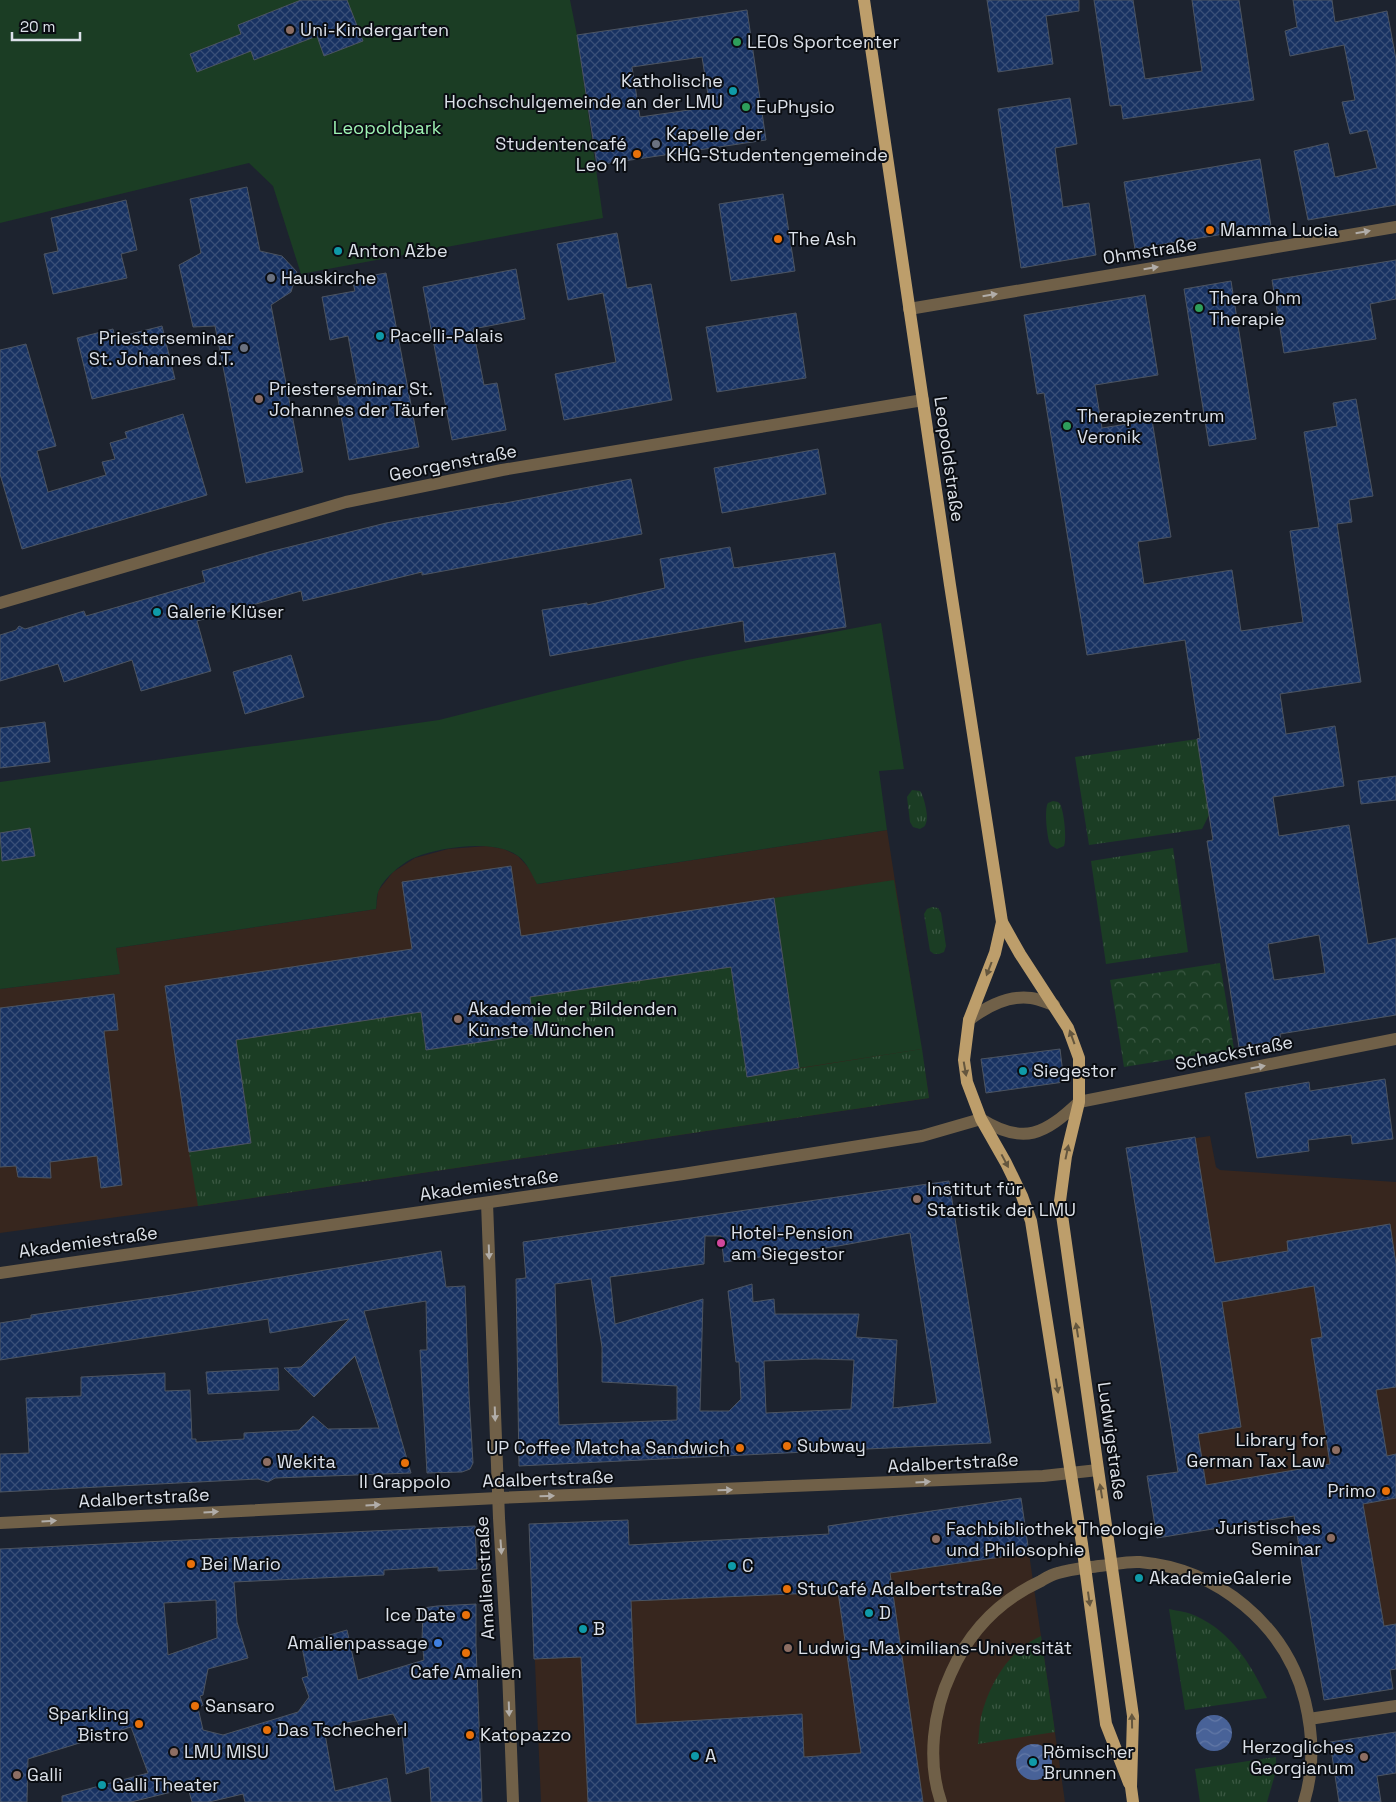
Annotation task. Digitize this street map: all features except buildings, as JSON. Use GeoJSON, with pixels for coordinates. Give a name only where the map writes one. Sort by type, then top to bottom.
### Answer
{"type":"FeatureCollection","features":[{"type":"Feature","properties":{"kind":"main road","name":"Leopoldstraße"},"geometry":{"type":"LineString","coordinates":[[864,0],[922,400],[1002,922],[1020,954],[1068,1028],[1079,1058],[1079,1102]]}},
{"type":"Feature","properties":{"kind":"main road","name":"Leopoldstraße"},"geometry":{"type":"LineString","coordinates":[[981,1119],[968,1082],[964,1060],[969,1020],[995,952],[1002,922]]}},
{"type":"Feature","properties":{"kind":"main road","name":"Ludwigstraße"},"geometry":{"type":"LineString","coordinates":[[1079,1102],[1066,1156],[1060,1201],[1133,1716],[1131,1787],[1133,1802]]}},
{"type":"Feature","properties":{"kind":"main road","name":"Ludwigstraße"},"geometry":{"type":"LineString","coordinates":[[981,1119],[1006,1163],[1022,1196],[1031,1221],[1085,1568],[1106,1724],[1131,1787]]}},
{"type":"Feature","properties":{"kind":"street","name":"Ohmstraße"},"geometry":{"type":"LineString","coordinates":[[909,309],[1396,227]]}},
{"type":"Feature","properties":{"kind":"street","name":"Georgenstraße"},"geometry":{"type":"LineString","coordinates":[[1,599],[346,502],[502,470],[922,400]]}},
{"type":"Feature","properties":{"kind":"street"},"geometry":{"type":"LineString","coordinates":[[969,1020],[997,1003],[1014,998],[1031,998],[1054,1005]]}},
{"type":"Feature","properties":{"kind":"street","name":"Schackstraße"},"geometry":{"type":"LineString","coordinates":[[1079,1102],[1396,1039]]}},
{"type":"Feature","properties":{"kind":"street"},"geometry":{"type":"LineString","coordinates":[[981,1119],[996,1129],[1010,1133],[1031,1134],[1059,1121],[1079,1102]]}},
{"type":"Feature","properties":{"kind":"street","name":"Akademiestraße"},"geometry":{"type":"LineString","coordinates":[[0,1272],[487,1203],[922,1136],[981,1119]]}},
{"type":"Feature","properties":{"kind":"street","name":"Amalienstraße"},"geometry":{"type":"LineString","coordinates":[[487,1203],[498,1498],[508,1670],[513,1802]]}},
{"type":"Feature","properties":{"kind":"street","name":"Adalbertstraße"},"geometry":{"type":"LineString","coordinates":[[0,1523],[498,1498],[875,1484],[1070,1474],[1098,1470]]}},
{"type":"Feature","properties":{"kind":"street"},"geometry":{"type":"LineString","coordinates":[[941,1802],[936,1777],[934,1746],[937,1715],[945,1685],[958,1656],[982,1625],[998,1608],[1023,1589],[1057,1573],[1139,1562],[1177,1568],[1210,1582],[1240,1601],[1265,1625],[1286,1653],[1301,1685],[1309,1719],[1312,1745],[1304,1802]]}},
{"type":"Feature","properties":{"kind":"street"},"geometry":{"type":"LineString","coordinates":[[1309,1719],[1396,1706]]}},
{"type":"Feature","properties":{"kind":"shaded area","name":"Akademie der Bildenden Künste München"},"geometry":{"type":"Polygon","coordinates":[[[887,830],[929,1098],[198,1206],[0,1233],[0,989],[119,974],[116,948],[376,909],[378,891],[393,872],[415,858],[448,849],[487,846],[504,849],[518,856],[529,868],[538,884],[887,830]]]}},
{"type":"Feature","properties":{"kind":"shaded area"},"geometry":{"type":"Polygon","coordinates":[[[1210,1136],[1216,1167],[1220,1170],[1396,1182],[1396,1669],[1390,1670],[1393,1689],[1324,1700],[1294,1516],[1157,1538],[1147,1476],[1178,1472],[1126,1148],[1210,1136]]]}},
{"type":"Feature","properties":{"kind":"shaded area","name":"Ludwig-Maximilians-Universität"},"geometry":{"type":"Polygon","coordinates":[[[1021,1498],[1065,1802],[541,1802],[529,1524],[628,1520],[629,1545],[829,1534],[828,1526],[1021,1498]]]}},
{"type":"Feature","properties":{"kind":"green space","name":"Leopoldpark"},"geometry":{"type":"Polygon","coordinates":[[[0,0],[570,0],[577,35],[603,218],[301,274],[273,186],[249,163],[0,223],[0,0]]]}},
{"type":"Feature","properties":{"kind":"green space"},"geometry":{"type":"Polygon","coordinates":[[[881,623],[904,769],[879,771],[887,830],[537,884],[524,862],[518,856],[508,851],[482,846],[439,850],[416,857],[394,871],[381,885],[376,909],[116,948],[120,974],[0,989],[0,782],[439,720],[687,660],[881,623]]]}},
{"type":"Feature","properties":{"kind":"green space"},"geometry":{"type":"Polygon","coordinates":[[[1197,739],[1209,815],[1202,829],[1089,845],[1075,757],[1197,739]]]}},
{"type":"Feature","properties":{"kind":"green space"},"geometry":{"type":"Polygon","coordinates":[[[912,790],[920,791],[926,807],[927,820],[920,829],[913,827],[910,822],[907,797],[912,790]]]}},
{"type":"Feature","properties":{"kind":"green space"},"geometry":{"type":"Polygon","coordinates":[[[1053,801],[1060,804],[1065,825],[1064,846],[1057,849],[1050,844],[1046,823],[1047,806],[1048,803],[1053,801]]]}},
{"type":"Feature","properties":{"kind":"green space"},"geometry":{"type":"Polygon","coordinates":[[[1173,848],[1188,952],[1106,964],[1091,861],[1173,848]]]}},
{"type":"Feature","properties":{"kind":"green space"},"geometry":{"type":"Polygon","coordinates":[[[894,880],[922,1049],[799,1068],[774,898],[894,880]]]}},
{"type":"Feature","properties":{"kind":"green space"},"geometry":{"type":"Polygon","coordinates":[[[932,907],[938,908],[941,913],[946,946],[944,952],[939,954],[934,954],[930,951],[924,914],[927,909],[932,907]]]}},
{"type":"Feature","properties":{"kind":"green space"},"geometry":{"type":"Polygon","coordinates":[[[1220,963],[1234,1049],[1124,1067],[1110,980],[1220,963]]]}},
{"type":"Feature","properties":{"kind":"green space"},"geometry":{"type":"Polygon","coordinates":[[[731,967],[747,1077],[922,1049],[929,1098],[198,1206],[189,1152],[251,1143],[236,1040],[421,1012],[426,1050],[535,1033],[530,997],[731,967]]]}},
{"type":"Feature","properties":{"kind":"green space"},"geometry":{"type":"Polygon","coordinates":[[[1169,1609],[1193,1615],[1220,1631],[1230,1640],[1247,1661],[1267,1698],[1185,1710],[1169,1609]]]}},
{"type":"Feature","properties":{"kind":"green space"},"geometry":{"type":"Polygon","coordinates":[[[1041,1636],[1055,1732],[978,1744],[981,1717],[989,1692],[1002,1669],[1019,1650],[1041,1636]]]}},
{"type":"Feature","properties":{"kind":"green space"},"geometry":{"type":"Polygon","coordinates":[[[1276,1757],[1276,1771],[1267,1802],[1200,1802],[1195,1769],[1276,1757]]]}},
{"type":"Feature","properties":{"kind":"water"},"geometry":{"type":"Polygon","coordinates":[[[1214,1715],[1221,1716],[1227,1720],[1231,1726],[1231,1740],[1227,1746],[1221,1750],[1214,1751],[1207,1750],[1201,1746],[1197,1740],[1196,1733],[1197,1726],[1201,1720],[1207,1716],[1214,1715]]]}},
{"type":"Feature","properties":{"kind":"water"},"geometry":{"type":"Polygon","coordinates":[[[1034,1744],[1041,1745],[1047,1749],[1051,1755],[1051,1769],[1047,1775],[1041,1779],[1034,1780],[1027,1779],[1021,1775],[1017,1769],[1016,1762],[1017,1755],[1021,1749],[1027,1745],[1034,1744]]]}},
{"type":"Feature","properties":{"kind":"place","name":"Uni-Kindergarten"},"geometry":{"type":"Point","coordinates":[290,30]}},
{"type":"Feature","properties":{"kind":"place","name":"LEOs Sportcenter"},"geometry":{"type":"Point","coordinates":[737,42]}},
{"type":"Feature","properties":{"kind":"place","name":"Katholische Hochschulgemeinde an der LMU"},"geometry":{"type":"Point","coordinates":[733,91]}},
{"type":"Feature","properties":{"kind":"place","name":"EuPhysio"},"geometry":{"type":"Point","coordinates":[746,107]}},
{"type":"Feature","properties":{"kind":"place","name":"Kapelle der KHG-Studentengemeinde"},"geometry":{"type":"Point","coordinates":[656,144]}},
{"type":"Feature","properties":{"kind":"place","name":"Studentencafé Leo 11"},"geometry":{"type":"Point","coordinates":[637,154]}},
{"type":"Feature","properties":{"kind":"place","name":"Mamma Lucia"},"geometry":{"type":"Point","coordinates":[1210,230]}},
{"type":"Feature","properties":{"kind":"place","name":"The Ash"},"geometry":{"type":"Point","coordinates":[778,239]}},
{"type":"Feature","properties":{"kind":"place","name":"Anton Ažbe"},"geometry":{"type":"Point","coordinates":[338,251]}},
{"type":"Feature","properties":{"kind":"place","name":"Hauskirche"},"geometry":{"type":"Point","coordinates":[271,278]}},
{"type":"Feature","properties":{"kind":"place","name":"Thera Ohm Therapie"},"geometry":{"type":"Point","coordinates":[1199,308]}},
{"type":"Feature","properties":{"kind":"place","name":"Pacelli-Palais"},"geometry":{"type":"Point","coordinates":[380,336]}},
{"type":"Feature","properties":{"kind":"place","name":"Priesterseminar St. Johannes d.T."},"geometry":{"type":"Point","coordinates":[244,348]}},
{"type":"Feature","properties":{"kind":"place","name":"Priesterseminar St. Johannes der Täufer"},"geometry":{"type":"Point","coordinates":[259,399]}},
{"type":"Feature","properties":{"kind":"place","name":"Therapiezentrum Veronik"},"geometry":{"type":"Point","coordinates":[1067,426]}},
{"type":"Feature","properties":{"kind":"place","name":"Galerie Klüser"},"geometry":{"type":"Point","coordinates":[157,612]}},
{"type":"Feature","properties":{"kind":"place","name":"Akademie der Bildenden Künste München"},"geometry":{"type":"Point","coordinates":[458,1019]}},
{"type":"Feature","properties":{"kind":"place","name":"Siegestor"},"geometry":{"type":"Point","coordinates":[1023,1071]}},
{"type":"Feature","properties":{"kind":"place","name":"Institut für Statistik der LMU"},"geometry":{"type":"Point","coordinates":[917,1199]}},
{"type":"Feature","properties":{"kind":"place","name":"Hotel-Pension am Siegestor"},"geometry":{"type":"Point","coordinates":[721,1243]}},
{"type":"Feature","properties":{"kind":"place","name":"Subway"},"geometry":{"type":"Point","coordinates":[787,1446]}},
{"type":"Feature","properties":{"kind":"place","name":"UP Coffee Matcha Sandwich"},"geometry":{"type":"Point","coordinates":[740,1448]}},
{"type":"Feature","properties":{"kind":"place","name":"Library for German Tax Law"},"geometry":{"type":"Point","coordinates":[1336,1450]}},
{"type":"Feature","properties":{"kind":"place","name":"Wekita"},"geometry":{"type":"Point","coordinates":[267,1462]}},
{"type":"Feature","properties":{"kind":"place","name":"Il Grappolo"},"geometry":{"type":"Point","coordinates":[405,1463]}},
{"type":"Feature","properties":{"kind":"place","name":"Primo"},"geometry":{"type":"Point","coordinates":[1386,1491]}},
{"type":"Feature","properties":{"kind":"place","name":"Juristisches Seminar"},"geometry":{"type":"Point","coordinates":[1331,1538]}},
{"type":"Feature","properties":{"kind":"place","name":"Fachbibliothek Theologie und Philosophie"},"geometry":{"type":"Point","coordinates":[936,1539]}},
{"type":"Feature","properties":{"kind":"place","name":"Bei Mario"},"geometry":{"type":"Point","coordinates":[191,1564]}},
{"type":"Feature","properties":{"kind":"place","name":"C"},"geometry":{"type":"Point","coordinates":[732,1566]}},
{"type":"Feature","properties":{"kind":"place","name":"AkademieGalerie"},"geometry":{"type":"Point","coordinates":[1139,1578]}},
{"type":"Feature","properties":{"kind":"place","name":"StuCafé Adalbertstraße"},"geometry":{"type":"Point","coordinates":[787,1589]}},
{"type":"Feature","properties":{"kind":"place","name":"D"},"geometry":{"type":"Point","coordinates":[869,1613]}},
{"type":"Feature","properties":{"kind":"place","name":"Ice Date"},"geometry":{"type":"Point","coordinates":[466,1615]}},
{"type":"Feature","properties":{"kind":"place","name":"B"},"geometry":{"type":"Point","coordinates":[583,1629]}},
{"type":"Feature","properties":{"kind":"place","name":"Amalienpassage"},"geometry":{"type":"Point","coordinates":[438,1643]}},
{"type":"Feature","properties":{"kind":"place","name":"Ludwig-Maximilians-Universität"},"geometry":{"type":"Point","coordinates":[788,1648]}},
{"type":"Feature","properties":{"kind":"place","name":"Cafe Amalien"},"geometry":{"type":"Point","coordinates":[466,1653]}},
{"type":"Feature","properties":{"kind":"place","name":"Sansaro"},"geometry":{"type":"Point","coordinates":[195,1706]}},
{"type":"Feature","properties":{"kind":"place","name":"Sparkling Bistro"},"geometry":{"type":"Point","coordinates":[139,1724]}},
{"type":"Feature","properties":{"kind":"place","name":"Das Tschecherl"},"geometry":{"type":"Point","coordinates":[267,1730]}},
{"type":"Feature","properties":{"kind":"place","name":"Katopazzo"},"geometry":{"type":"Point","coordinates":[470,1735]}},
{"type":"Feature","properties":{"kind":"place","name":"LMU MISU"},"geometry":{"type":"Point","coordinates":[174,1752]}},
{"type":"Feature","properties":{"kind":"place","name":"A"},"geometry":{"type":"Point","coordinates":[695,1756]}},
{"type":"Feature","properties":{"kind":"place","name":"Herzogliches Georgianum"},"geometry":{"type":"Point","coordinates":[1364,1757]}},
{"type":"Feature","properties":{"kind":"place","name":"Römischer Brunnen"},"geometry":{"type":"Point","coordinates":[1033,1762]}},
{"type":"Feature","properties":{"kind":"place","name":"Galli"},"geometry":{"type":"Point","coordinates":[17,1775]}},
{"type":"Feature","properties":{"kind":"place","name":"Galli Theater"},"geometry":{"type":"Point","coordinates":[102,1785]}}]}
